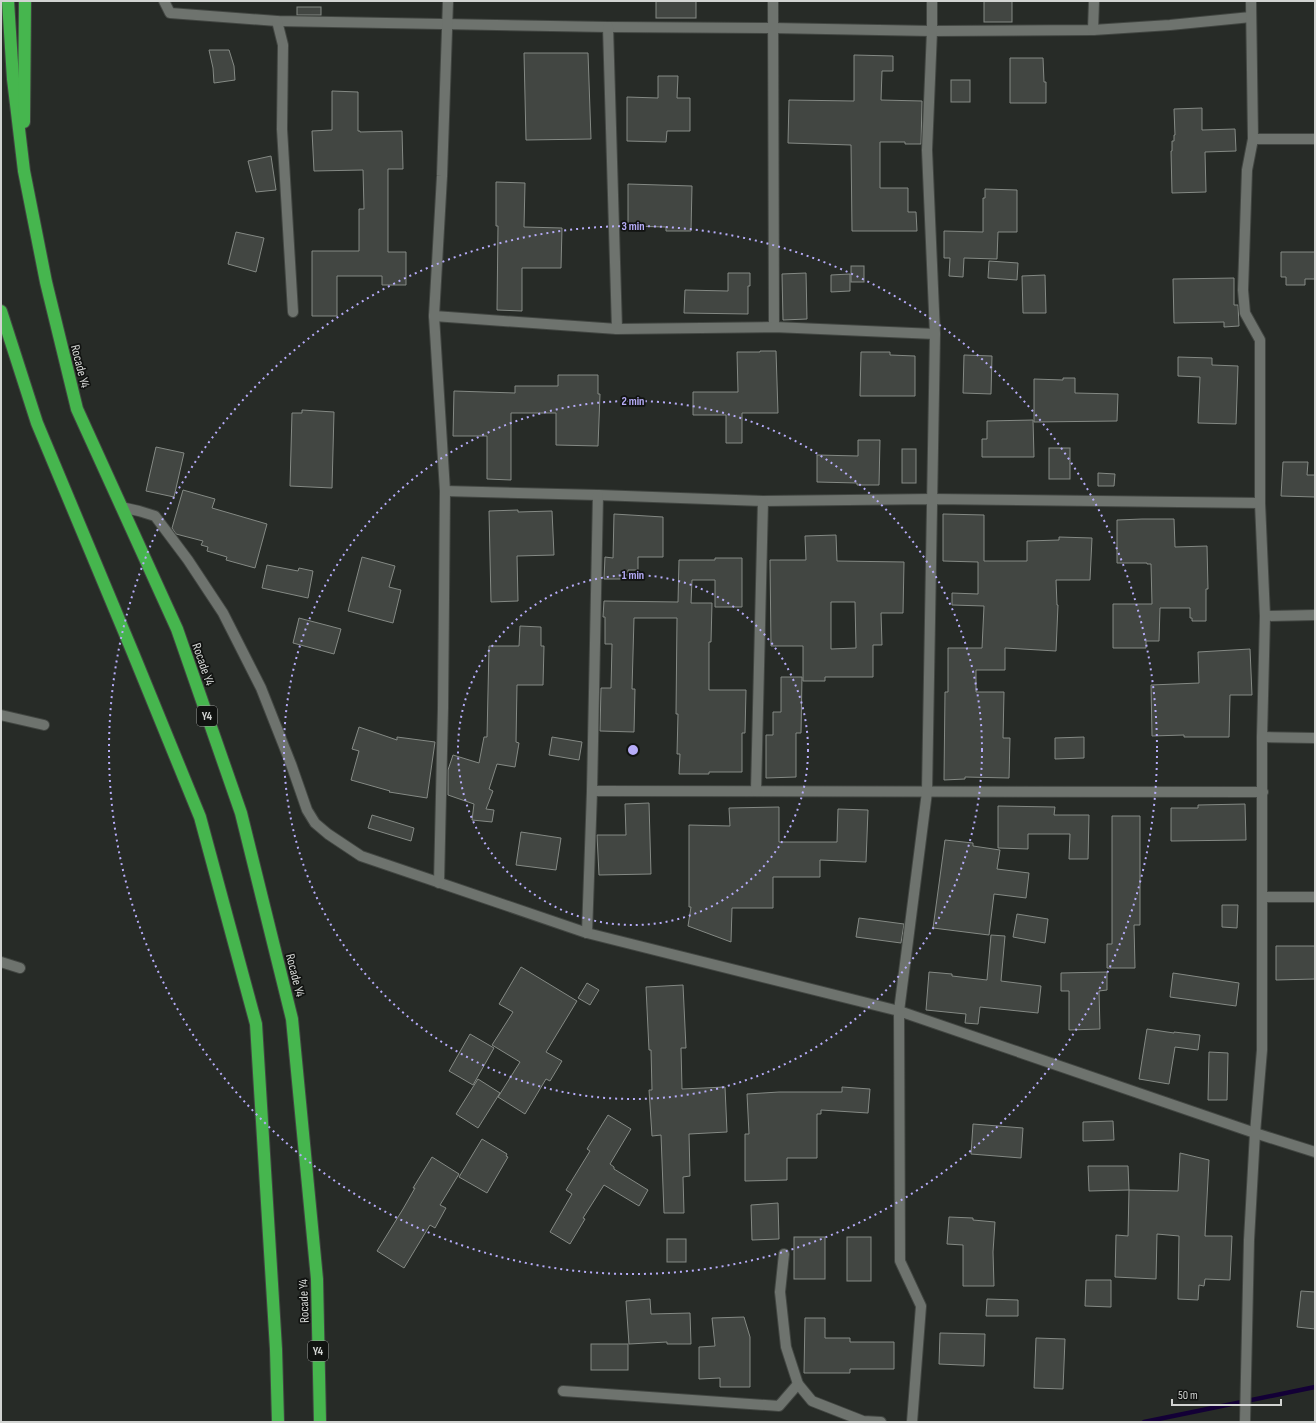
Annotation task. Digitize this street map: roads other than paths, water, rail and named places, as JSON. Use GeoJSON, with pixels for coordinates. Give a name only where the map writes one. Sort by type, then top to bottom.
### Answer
{"type":"FeatureCollection","features":[{"type":"Feature","properties":{"kind":"highway","name":"Rocade Y4"},"geometry":{"type":"LineString","coordinates":[[8,1],[13,79],[24,171],[46,282],[77,409],[177,629],[240,812],[292,1019],[316,1279],[320,1422]]}},
{"type":"Feature","properties":{"kind":"highway"},"geometry":{"type":"LineString","coordinates":[[24,171],[25,1]]}},
{"type":"Feature","properties":{"kind":"highway"},"geometry":{"type":"LineString","coordinates":[[1,312],[37,423],[200,817],[256,1024],[276,1349],[278,1422]]}},
{"type":"Feature","properties":{"kind":"street"},"geometry":{"type":"LineString","coordinates":[[164,1],[170,13],[278,21],[448,25],[932,31],[1093,30],[1170,25],[1251,17]]}},
{"type":"Feature","properties":{"kind":"street"},"geometry":{"type":"LineString","coordinates":[[439,883],[443,708],[445,491],[434,316],[442,168],[448,1]]}},
{"type":"Feature","properties":{"kind":"street"},"geometry":{"type":"LineString","coordinates":[[773,1],[774,327]]}},
{"type":"Feature","properties":{"kind":"street"},"geometry":{"type":"LineString","coordinates":[[912,1422],[921,1306],[900,1260],[899,1011],[927,792],[935,334],[927,150],[932,1]]}},
{"type":"Feature","properties":{"kind":"street"},"geometry":{"type":"LineString","coordinates":[[1093,30],[1094,1]]}},
{"type":"Feature","properties":{"kind":"street"},"geometry":{"type":"LineString","coordinates":[[1245,1422],[1249,1240],[1254,1133],[1262,1050],[1262,737],[1265,616],[1260,503],[1260,340],[1245,313],[1243,290],[1247,170],[1253,139],[1251,1]]}},
{"type":"Feature","properties":{"kind":"street"},"geometry":{"type":"LineString","coordinates":[[278,21],[284,45],[282,129],[293,312]]}},
{"type":"Feature","properties":{"kind":"street"},"geometry":{"type":"LineString","coordinates":[[608,27],[617,329]]}},
{"type":"Feature","properties":{"kind":"street"},"geometry":{"type":"LineString","coordinates":[[1253,139],[1315,139]]}},
{"type":"Feature","properties":{"kind":"street"},"geometry":{"type":"LineString","coordinates":[[434,316],[617,329],[774,327],[935,334]]}},
{"type":"Feature","properties":{"kind":"street"},"geometry":{"type":"LineString","coordinates":[[445,491],[763,501],[932,500],[1260,503]]}},
{"type":"Feature","properties":{"kind":"street"},"geometry":{"type":"LineString","coordinates":[[587,933],[592,791],[598,495]]}},
{"type":"Feature","properties":{"kind":"street"},"geometry":{"type":"LineString","coordinates":[[756,791],[763,501]]}},
{"type":"Feature","properties":{"kind":"street"},"geometry":{"type":"LineString","coordinates":[[121,507],[155,516],[174,539],[223,613],[261,688],[291,764],[307,810],[315,823],[328,834],[361,856],[587,933],[899,1011],[1254,1133],[1315,1152]]}},
{"type":"Feature","properties":{"kind":"street"},"geometry":{"type":"LineString","coordinates":[[1265,616],[1315,615]]}},
{"type":"Feature","properties":{"kind":"street"},"geometry":{"type":"LineString","coordinates":[[1,715],[44,725]]}},
{"type":"Feature","properties":{"kind":"street"},"geometry":{"type":"LineString","coordinates":[[1262,737],[1315,738]]}},
{"type":"Feature","properties":{"kind":"street"},"geometry":{"type":"LineString","coordinates":[[592,791],[1263,792]]}},
{"type":"Feature","properties":{"kind":"street"},"geometry":{"type":"LineString","coordinates":[[1263,897],[1315,897]]}},
{"type":"Feature","properties":{"kind":"street"},"geometry":{"type":"LineString","coordinates":[[1,962],[20,968]]}},
{"type":"Feature","properties":{"kind":"street"},"geometry":{"type":"LineString","coordinates":[[784,1254],[780,1292],[786,1347],[798,1384],[812,1401],[863,1420],[881,1422]]}},
{"type":"Feature","properties":{"kind":"street"},"geometry":{"type":"LineString","coordinates":[[563,1391],[778,1406],[798,1384]]}},
{"type":"Feature","properties":{"kind":"waterway"},"geometry":{"type":"LineString","coordinates":[[1144,1422],[1315,1387]]}}]}
